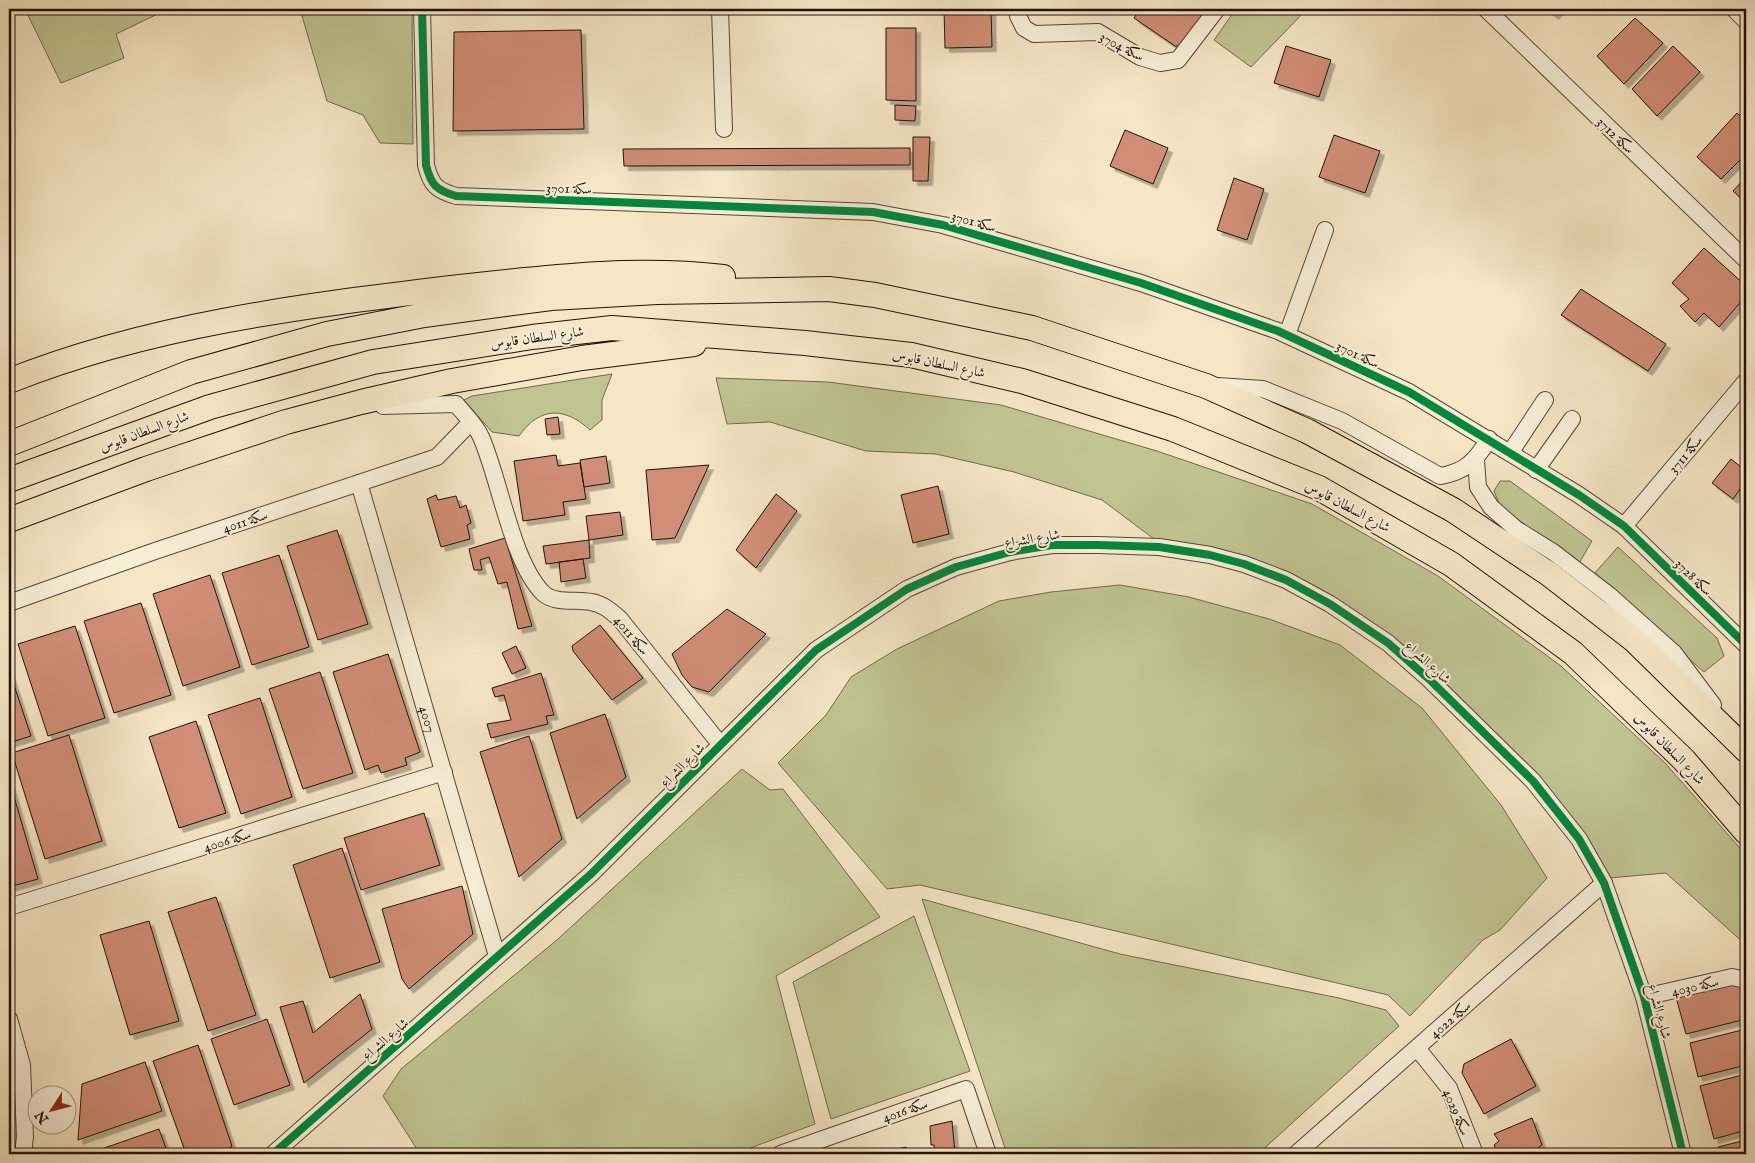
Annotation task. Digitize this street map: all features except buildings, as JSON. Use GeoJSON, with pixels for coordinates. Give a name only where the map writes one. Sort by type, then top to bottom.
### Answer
{"type":"FeatureCollection","features":[{"type":"Feature","properties":{"kind":"highway"},"geometry":{"type":"LineString","coordinates":[[9,381],[62,360],[159,334],[333,303],[504,282],[649,274],[708,275],[927,304],[1032,328],[1206,386],[1298,427],[1372,465],[1453,510],[1549,574],[1634,640],[1745,749]]}},
{"type":"Feature","properties":{"kind":"highway"},"geometry":{"type":"LineString","coordinates":[[9,444],[191,372],[327,334],[424,316],[550,298],[657,292],[829,290]]}},
{"type":"Feature","properties":{"kind":"highway","name":"شارع السلطان قابوس"},"geometry":{"type":"LineString","coordinates":[[9,480],[210,407],[373,362],[532,337],[612,328],[805,343],[911,355],[1022,381],[1173,429],[1319,488],[1451,564],[1573,653],[1684,760],[1746,832]]}},
{"type":"Feature","properties":{"kind":"highway"},"geometry":{"type":"LineString","coordinates":[[9,520],[146,469],[286,422],[452,381],[591,357],[691,344],[805,343]]}},
{"type":"Feature","properties":{"kind":"street","name":"سكة 3701"},"geometry":{"type":"LineString","coordinates":[[422,9],[426,165],[430,181],[442,192],[456,196],[881,213],[943,225],[1141,283],[1287,335],[1409,392],[1579,495],[1624,526]]}},
{"type":"Feature","properties":{"kind":"street"},"geometry":{"type":"LineString","coordinates":[[720,9],[724,129]]}},
{"type":"Feature","properties":{"kind":"street","name":"سكة 3704"},"geometry":{"type":"LineString","coordinates":[[1018,9],[1018,16],[1024,28],[1034,34],[1098,32],[1140,57],[1160,63],[1178,60],[1216,9]]}},
{"type":"Feature","properties":{"kind":"street","name":"سكة 3712"},"geometry":{"type":"LineString","coordinates":[[1486,9],[1746,260]]}},
{"type":"Feature","properties":{"kind":"street"},"geometry":{"type":"LineString","coordinates":[[1734,9],[1746,21]]}},
{"type":"Feature","properties":{"kind":"street"},"geometry":{"type":"LineString","coordinates":[[1287,335],[1325,230]]}},
{"type":"Feature","properties":{"kind":"street","name":"سكة 3711"},"geometry":{"type":"LineString","coordinates":[[1624,526],[1746,381]]}},
{"type":"Feature","properties":{"kind":"street"},"geometry":{"type":"LineString","coordinates":[[1206,386],[1263,390],[1342,421],[1440,476],[1453,474],[1476,460],[1489,439]]}},
{"type":"Feature","properties":{"kind":"street"},"geometry":{"type":"LineString","coordinates":[[1510,453],[1545,400]]}},
{"type":"Feature","properties":{"kind":"street","name":"سكة 4011"},"geometry":{"type":"LineString","coordinates":[[361,402],[380,406],[456,404],[481,436],[517,546],[532,580],[545,595],[557,599],[591,602],[606,607],[620,619],[720,744]]}},
{"type":"Feature","properties":{"kind":"street"},"geometry":{"type":"LineString","coordinates":[[1536,470],[1572,419]]}},
{"type":"Feature","properties":{"kind":"street","name":"سكة 4011"},"geometry":{"type":"LineString","coordinates":[[9,603],[155,551],[437,457],[471,422]]}},
{"type":"Feature","properties":{"kind":"street"},"geometry":{"type":"LineString","coordinates":[[1476,460],[1478,487],[1491,507],[1516,529],[1553,552],[1609,595],[1674,653],[1745,749]]}},
{"type":"Feature","properties":{"kind":"street","name":"4007"},"geometry":{"type":"LineString","coordinates":[[359,483],[497,956]]}},
{"type":"Feature","properties":{"kind":"street","name":"سكة 3728"},"geometry":{"type":"LineString","coordinates":[[1624,526],[1746,645]]}},
{"type":"Feature","properties":{"kind":"street","name":"شارع الشراع"},"geometry":{"type":"LineString","coordinates":[[273,1154],[591,874],[816,650],[907,589],[956,567],[1010,552],[1052,545],[1159,547],[1210,555],[1286,580],[1330,604],[1388,643],[1430,680],[1533,781],[1579,839],[1604,883],[1644,998],[1683,1154]]}},
{"type":"Feature","properties":{"kind":"street","name":"سكة 4006"},"geometry":{"type":"LineString","coordinates":[[9,907],[444,772]]}},
{"type":"Feature","properties":{"kind":"street","name":"سكة 4022"},"geometry":{"type":"LineString","coordinates":[[1296,1154],[1604,883]]}},
{"type":"Feature","properties":{"kind":"street","name":"سكة 4030"},"geometry":{"type":"LineString","coordinates":[[1644,998],[1732,977],[1746,980]]}},
{"type":"Feature","properties":{"kind":"street"},"geometry":{"type":"LineString","coordinates":[[9,1019],[22,1065],[25,1137],[23,1154]]}},
{"type":"Feature","properties":{"kind":"street","name":"سكة 4029"},"geometry":{"type":"LineString","coordinates":[[1417,1048],[1449,1088],[1474,1154]]}},
{"type":"Feature","properties":{"kind":"street","name":"سكة 4016"},"geometry":{"type":"LineString","coordinates":[[780,1154],[966,1089],[988,1154]]}},
{"type":"Feature","properties":{"kind":"green space"},"geometry":{"type":"Polygon","coordinates":[[[25,9],[168,9],[116,34],[124,58],[61,83],[25,9]]]}},
{"type":"Feature","properties":{"kind":"green space"},"geometry":{"type":"Polygon","coordinates":[[[300,9],[412,9],[413,144],[380,143],[363,115],[327,101],[300,9]]]}},
{"type":"Feature","properties":{"kind":"green space"},"geometry":{"type":"Polygon","coordinates":[[[1236,9],[1307,9],[1251,67],[1214,40],[1236,9]]]}},
{"type":"Feature","properties":{"kind":"green space"},"geometry":{"type":"Polygon","coordinates":[[[612,374],[602,400],[602,420],[590,430],[581,422],[571,417],[553,413],[535,419],[519,436],[492,432],[464,400],[472,396],[612,374]]]}},
{"type":"Feature","properties":{"kind":"green space"},"geometry":{"type":"Polygon","coordinates":[[[716,378],[828,382],[1001,405],[1157,451],[1312,504],[1438,576],[1561,666],[1665,763],[1746,855],[1746,945],[1666,873],[1608,878],[1583,836],[1333,599],[1158,542],[1102,500],[1014,472],[936,454],[866,451],[770,422],[727,424],[716,378]]]}},
{"type":"Feature","properties":{"kind":"green space"},"geometry":{"type":"Polygon","coordinates":[[[1500,481],[1510,481],[1592,541],[1578,565],[1500,506],[1494,491],[1500,481]]]}},
{"type":"Feature","properties":{"kind":"green space"},"geometry":{"type":"Polygon","coordinates":[[[1618,547],[1717,638],[1724,656],[1704,672],[1593,575],[1618,547]]]}},
{"type":"Feature","properties":{"kind":"green space"},"geometry":{"type":"Polygon","coordinates":[[[1120,585],[1189,597],[1269,619],[1340,645],[1422,708],[1501,805],[1547,878],[1500,930],[1483,940],[1410,1016],[1388,995],[920,885],[887,889],[778,763],[826,715],[851,677],[897,649],[999,601],[1051,592],[1120,585]]]}},
{"type":"Feature","properties":{"kind":"green space"},"geometry":{"type":"Polygon","coordinates":[[[742,769],[770,790],[783,789],[880,917],[776,976],[815,1124],[734,1154],[420,1154],[383,1096],[401,1069],[558,939],[742,769]]]}},
{"type":"Feature","properties":{"kind":"green space"},"geometry":{"type":"Polygon","coordinates":[[[922,899],[1120,954],[1339,998],[1386,1010],[1399,1026],[1258,1154],[1007,1154],[922,899]]]}},
{"type":"Feature","properties":{"kind":"green space"},"geometry":{"type":"Polygon","coordinates":[[[914,916],[970,1071],[831,1119],[793,982],[914,916]]]}},
{"type":"Feature","properties":{"kind":"cycle path"},"geometry":{"type":"LineString","coordinates":[[422,9],[426,165],[432,182],[439,189],[456,196],[873,212],[943,225],[1141,283],[1278,331],[1409,392],[1579,495],[1624,526],[1746,645]]}},
{"type":"Feature","properties":{"kind":"cycle path"},"geometry":{"type":"LineString","coordinates":[[273,1154],[591,874],[816,650],[907,589],[956,567],[1010,552],[1052,545],[1159,547],[1210,555],[1244,564],[1286,580],[1330,604],[1388,643],[1430,680],[1533,781],[1579,839],[1604,883],[1644,997],[1683,1154]]}}]}
